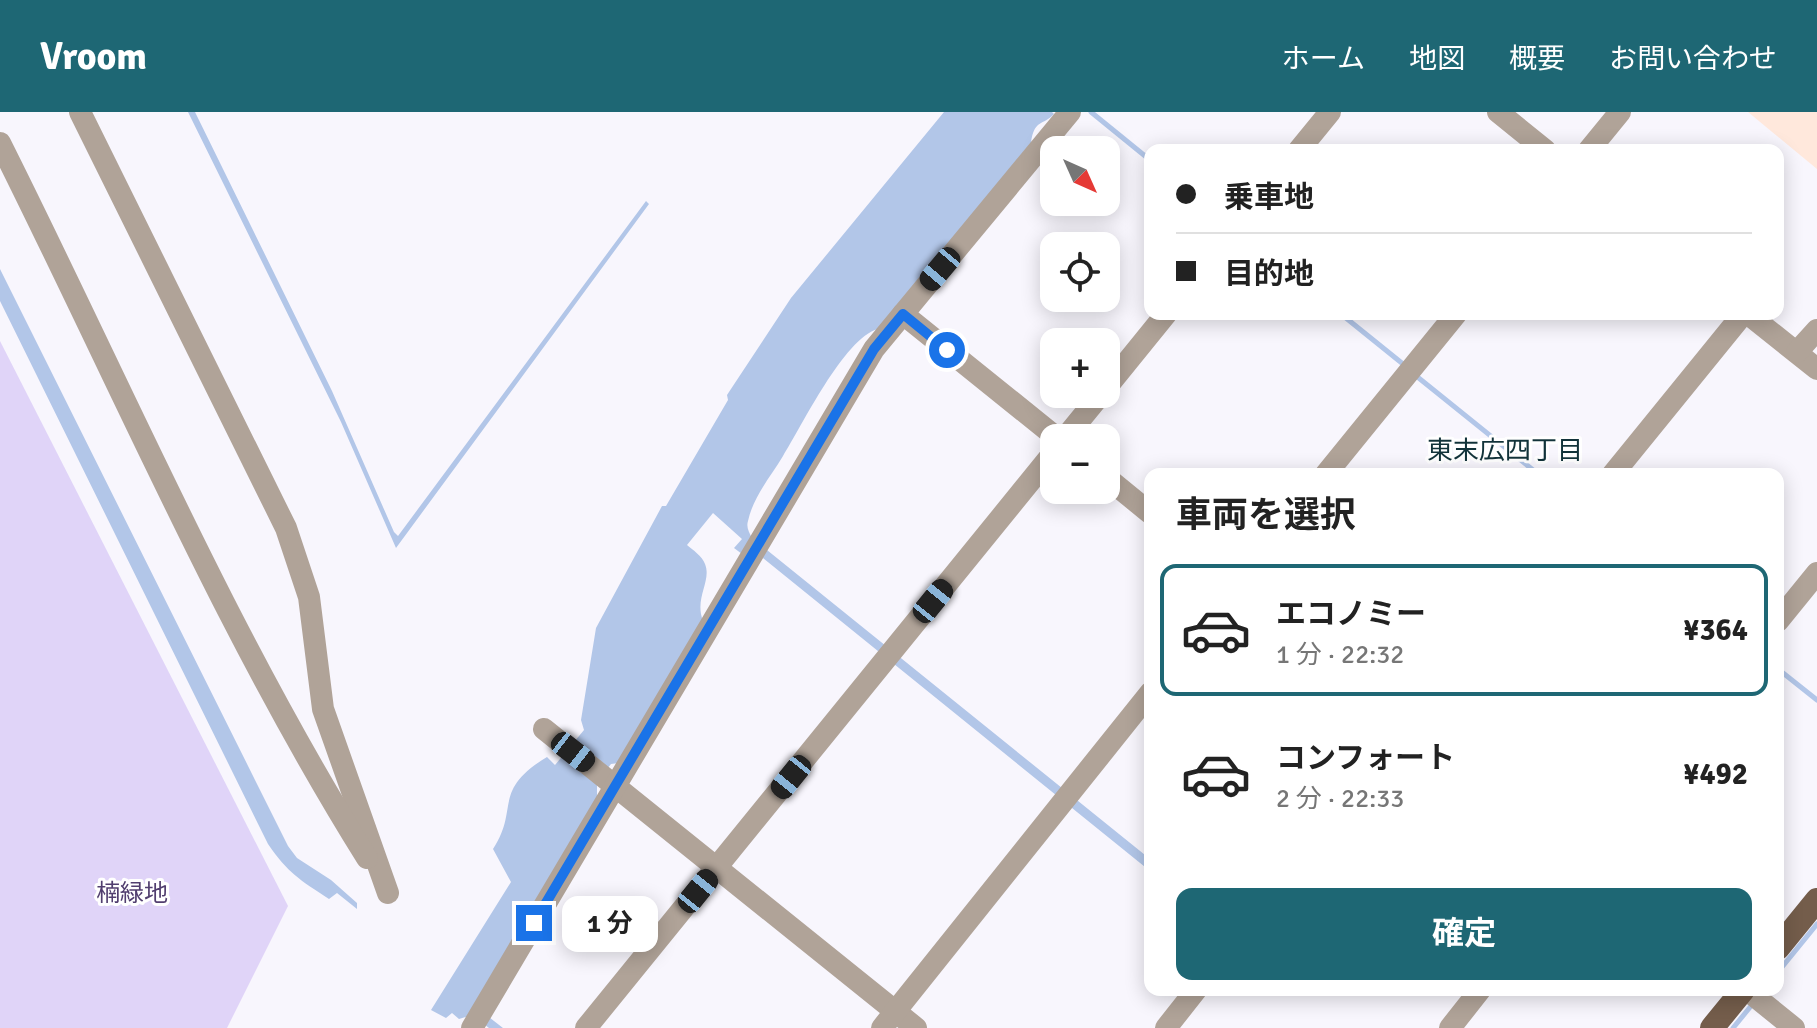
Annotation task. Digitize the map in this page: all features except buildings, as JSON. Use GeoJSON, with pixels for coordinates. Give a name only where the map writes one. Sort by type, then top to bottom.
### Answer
{"type":"FeatureCollection","features":[{"type":"Feature","properties":{"kind":"main road"},"geometry":{"type":"LineString","coordinates":[[1784,941],[1817,900]]}},
{"type":"Feature","properties":{"kind":"main road"},"geometry":{"type":"LineString","coordinates":[[1712,1028],[1740,996]]}},
{"type":"Feature","properties":{"kind":"street"},"geometry":{"type":"LineString","coordinates":[[0,143],[246,647],[335,808],[388,893],[323,709],[309,597],[286,528],[80,112]]}},
{"type":"Feature","properties":{"kind":"street"},"geometry":{"type":"LineString","coordinates":[[477,1019],[612,783],[757,548],[874,349],[1070,112]]}},
{"type":"Feature","properties":{"kind":"street"},"geometry":{"type":"LineString","coordinates":[[1304,144],[1330,112]]}},
{"type":"Feature","properties":{"kind":"street"},"geometry":{"type":"LineString","coordinates":[[1498,112],[1538,144]]}},
{"type":"Feature","properties":{"kind":"street"},"geometry":{"type":"LineString","coordinates":[[1594,144],[1620,112]]}},
{"type":"Feature","properties":{"kind":"street"},"geometry":{"type":"LineString","coordinates":[[903,314],[1040,424]]}},
{"type":"Feature","properties":{"kind":"street"},"geometry":{"type":"LineString","coordinates":[[1120,371],[1161,320]]}},
{"type":"Feature","properties":{"kind":"street"},"geometry":{"type":"LineString","coordinates":[[1331,468],[1451,320]]}},
{"type":"Feature","properties":{"kind":"street"},"geometry":{"type":"LineString","coordinates":[[1618,468],[1741,320]]}},
{"type":"Feature","properties":{"kind":"street"},"geometry":{"type":"LineString","coordinates":[[1754,320],[1817,369]]}},
{"type":"Feature","properties":{"kind":"street"},"geometry":{"type":"LineString","coordinates":[[1797,352],[1817,330]]}},
{"type":"Feature","properties":{"kind":"street"},"geometry":{"type":"LineString","coordinates":[[1076,424],[1090,408]]}},
{"type":"Feature","properties":{"kind":"street"},"geometry":{"type":"LineString","coordinates":[[586,1028],[1040,469]]}},
{"type":"Feature","properties":{"kind":"street"},"geometry":{"type":"LineString","coordinates":[[1120,488],[1144,508]]}},
{"type":"Feature","properties":{"kind":"street"},"geometry":{"type":"LineString","coordinates":[[1784,614],[1817,573]]}},
{"type":"Feature","properties":{"kind":"street"},"geometry":{"type":"LineString","coordinates":[[888,1020],[1144,700]]}},
{"type":"Feature","properties":{"kind":"street"},"geometry":{"type":"LineString","coordinates":[[550,734],[717,868],[888,1020],[916,1028]]}},
{"type":"Feature","properties":{"kind":"street"},"geometry":{"type":"LineString","coordinates":[[1166,1028],[1191,996]]}},
{"type":"Feature","properties":{"kind":"street"},"geometry":{"type":"LineString","coordinates":[[1450,1028],[1475,996]]}},
{"type":"Feature","properties":{"kind":"street"},"geometry":{"type":"LineString","coordinates":[[1753,996],[1794,1028]]}},
{"type":"Feature","properties":{"kind":"shaded area"},"geometry":{"type":"Polygon","coordinates":[[[1748,112],[1817,112],[1817,169],[1748,112]]]}},
{"type":"Feature","properties":{"kind":"green space","name":"楠緑地"},"geometry":{"type":"Polygon","coordinates":[[[0,341],[288,906],[227,1028],[0,1028],[0,341]]]}},
{"type":"Feature","properties":{"kind":"water"},"geometry":{"type":"Polygon","coordinates":[[[188,112],[195,112],[332,391],[398,536],[646,201],[649,204],[396,548],[341,422],[188,112]]]}},
{"type":"Feature","properties":{"kind":"water"},"geometry":{"type":"Polygon","coordinates":[[[944,112],[1054,114],[1037,126],[1031,143],[878,329],[851,348],[838,365],[758,495],[747,523],[752,538],[1144,854],[1144,866],[748,546],[742,554],[734,548],[742,539],[713,513],[687,545],[702,558],[707,570],[700,605],[703,621],[619,763],[611,764],[597,782],[597,802],[476,1007],[503,1028],[489,1028],[472,1015],[459,1019],[452,1013],[446,1018],[431,1010],[511,882],[493,849],[501,835],[512,790],[530,769],[547,757],[555,765],[584,730],[581,720],[596,628],[662,506],[666,506],[728,400],[727,395],[791,298],[944,112]]]}},
{"type":"Feature","properties":{"kind":"water"},"geometry":{"type":"Polygon","coordinates":[[[0,269],[288,846],[297,858],[331,880],[357,903],[357,909],[337,893],[329,899],[302,881],[268,844],[0,301],[0,269]]]}},
{"type":"Feature","properties":{"kind":"waterway"},"geometry":{"type":"LineString","coordinates":[[1091,112],[1144,155]]}},
{"type":"Feature","properties":{"kind":"waterway"},"geometry":{"type":"LineString","coordinates":[[1348,320],[1403,364]]}},
{"type":"Feature","properties":{"kind":"waterway"},"geometry":{"type":"LineString","coordinates":[[1415,375],[1531,468]]}},
{"type":"Feature","properties":{"kind":"waterway"},"geometry":{"type":"LineString","coordinates":[[1784,674],[1817,700]]}},
{"type":"Feature","properties":{"kind":"waterway"},"geometry":{"type":"LineString","coordinates":[[1784,965],[1817,924]]}},
{"type":"Feature","properties":{"kind":"waterway"},"geometry":{"type":"LineString","coordinates":[[1733,1028],[1751,1006]]}},
{"type":"Feature","properties":{"kind":"district","name":"東末広四丁目"},"geometry":{"type":"Point","coordinates":[1505,450]}},
{"type":"Feature","properties":{"kind":"route"},"geometry":{"type":"LineString","coordinates":[[534,923],[874,349],[903,314],[947,350]]}}]}
